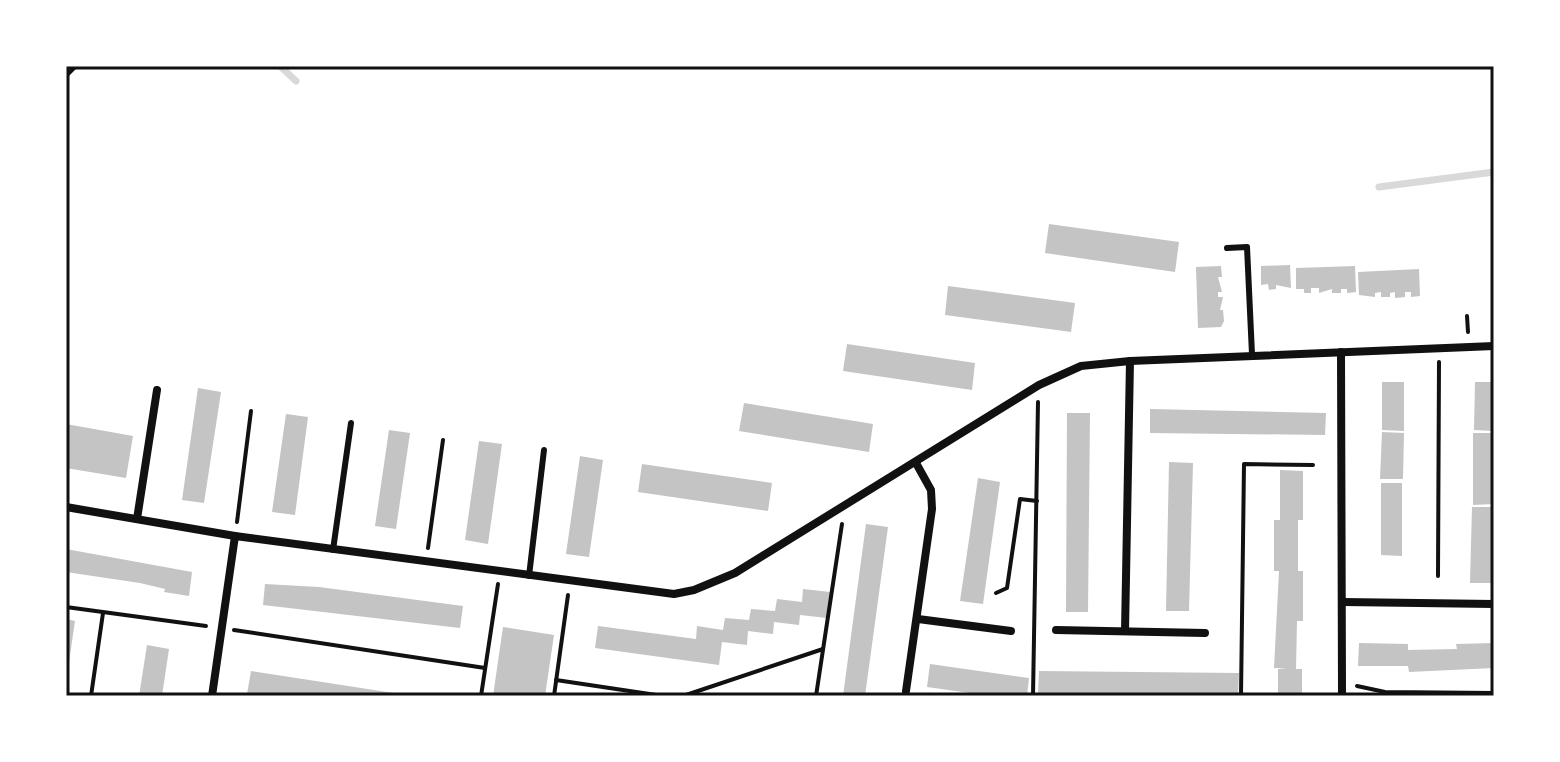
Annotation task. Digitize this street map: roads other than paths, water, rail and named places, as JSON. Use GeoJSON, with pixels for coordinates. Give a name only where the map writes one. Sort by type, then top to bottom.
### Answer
{"type":"FeatureCollection","features":[{"type":"Feature","properties":{"kind":"street"},"geometry":{"type":"LineString","coordinates":[[66,507],[235,536],[650,593],[694,590],[735,573],[1039,385],[1081,366],[1252,354],[1494,346]]}},
{"type":"Feature","properties":{"kind":"street"},"geometry":{"type":"LineString","coordinates":[[1341,352],[1342,694]]}},
{"type":"Feature","properties":{"kind":"street"},"geometry":{"type":"LineString","coordinates":[[1125,631],[1130,361]]}},
{"type":"Feature","properties":{"kind":"street"},"geometry":{"type":"LineString","coordinates":[[137,519],[157,390]]}},
{"type":"Feature","properties":{"kind":"street"},"geometry":{"type":"LineString","coordinates":[[906,691],[932,509],[931,490],[916,463]]}},
{"type":"Feature","properties":{"kind":"street"},"geometry":{"type":"LineString","coordinates":[[212,696],[235,536]]}},
{"type":"Feature","properties":{"kind":"street"},"geometry":{"type":"LineString","coordinates":[[1343,602],[1494,604]]}},
{"type":"Feature","properties":{"kind":"street"},"geometry":{"type":"LineString","coordinates":[[918,619],[1011,631]]}},
{"type":"Feature","properties":{"kind":"street"},"geometry":{"type":"LineString","coordinates":[[1056,630],[1205,633]]}},
{"type":"Feature","properties":{"kind":"lane"},"geometry":{"type":"LineString","coordinates":[[1227,248],[1247,247],[1252,354]]}},
{"type":"Feature","properties":{"kind":"lane"},"geometry":{"type":"LineString","coordinates":[[333,550],[351,423]]}},
{"type":"Feature","properties":{"kind":"lane"},"geometry":{"type":"LineString","coordinates":[[529,576],[544,450]]}},
{"type":"Feature","properties":{"kind":"waterway"},"geometry":{"type":"LineString","coordinates":[[280,66],[296,81]]}},
{"type":"Feature","properties":{"kind":"waterway"},"geometry":{"type":"LineString","coordinates":[[1379,187],[1494,172]]}}]}
